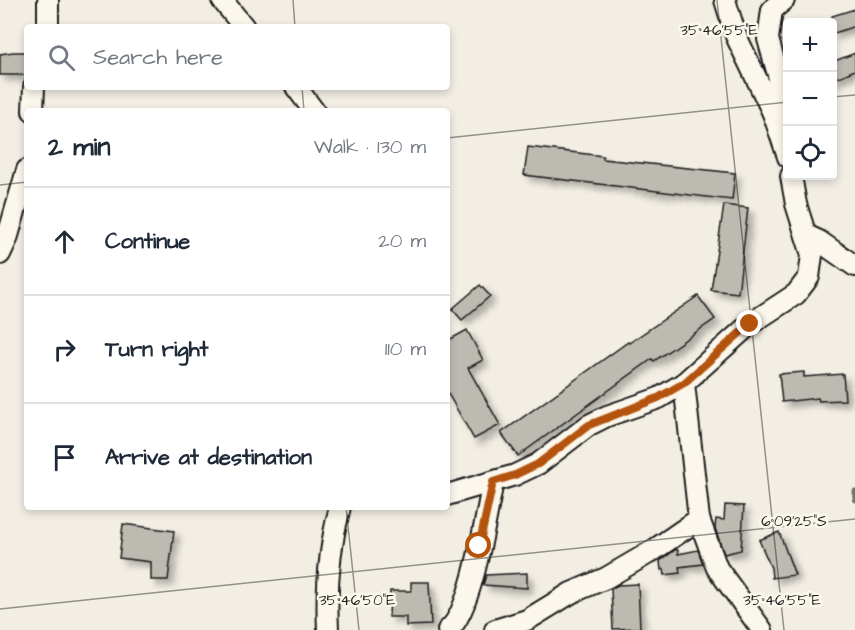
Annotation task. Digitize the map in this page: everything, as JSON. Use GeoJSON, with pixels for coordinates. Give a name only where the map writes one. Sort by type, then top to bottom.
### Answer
{"type":"FeatureCollection","features":[{"type":"Feature","properties":{"kind":"street"},"geometry":{"type":"LineString","coordinates":[[48,0],[48,24]]}},
{"type":"Feature","properties":{"kind":"street"},"geometry":{"type":"LineString","coordinates":[[222,0],[242,24]]}},
{"type":"Feature","properties":{"kind":"street"},"geometry":{"type":"LineString","coordinates":[[725,0],[736,36],[773,113],[783,142]]}},
{"type":"Feature","properties":{"kind":"street"},"geometry":{"type":"LineString","coordinates":[[773,113],[779,78],[768,39],[772,10],[784,0]]}},
{"type":"Feature","properties":{"kind":"street"},"geometry":{"type":"LineString","coordinates":[[33,108],[34,90]]}},
{"type":"Feature","properties":{"kind":"street"},"geometry":{"type":"LineString","coordinates":[[298,90],[312,108]]}},
{"type":"Feature","properties":{"kind":"street"},"geometry":{"type":"LineString","coordinates":[[450,494],[515,475],[538,464],[589,425],[658,398],[684,383],[750,324],[796,294],[809,277],[812,255],[796,204],[792,180]]}},
{"type":"Feature","properties":{"kind":"street"},"geometry":{"type":"LineString","coordinates":[[0,254],[14,220],[24,182]]}},
{"type":"Feature","properties":{"kind":"street"},"geometry":{"type":"LineString","coordinates":[[806,235],[819,241],[855,266]]}},
{"type":"Feature","properties":{"kind":"street"},"geometry":{"type":"LineString","coordinates":[[684,383],[699,519],[717,568],[762,630]]}},
{"type":"Feature","properties":{"kind":"street"},"geometry":{"type":"LineString","coordinates":[[448,630],[458,620],[465,602],[493,482]]}},
{"type":"Feature","properties":{"kind":"street"},"geometry":{"type":"LineString","coordinates":[[328,630],[328,568],[339,510]]}},
{"type":"Feature","properties":{"kind":"street"},"geometry":{"type":"LineString","coordinates":[[495,630],[527,620],[571,593],[606,578],[654,550],[699,519]]}},
{"type":"Feature","properties":{"kind":"building"},"geometry":{"type":"Polygon","coordinates":[[[855,9],[855,26],[837,32],[837,18],[832,18],[832,16],[855,9]]]}},
{"type":"Feature","properties":{"kind":"building"},"geometry":{"type":"Polygon","coordinates":[[[24,52],[24,75],[0,75],[0,54],[24,52]]]}},
{"type":"Feature","properties":{"kind":"building"},"geometry":{"type":"Polygon","coordinates":[[[855,53],[855,70],[837,78],[837,60],[855,53]]]}},
{"type":"Feature","properties":{"kind":"building"},"geometry":{"type":"Polygon","coordinates":[[[528,147],[603,156],[603,159],[735,173],[732,200],[524,175],[528,147]]]}},
{"type":"Feature","properties":{"kind":"building"},"geometry":{"type":"Polygon","coordinates":[[[724,205],[748,208],[738,293],[711,290],[724,205]]]}},
{"type":"Feature","properties":{"kind":"building"},"geometry":{"type":"Polygon","coordinates":[[[480,285],[490,296],[462,320],[452,309],[480,285]]]}},
{"type":"Feature","properties":{"kind":"building"},"geometry":{"type":"Polygon","coordinates":[[[698,296],[715,319],[654,361],[652,359],[518,456],[501,433],[628,342],[698,296]]]}},
{"type":"Feature","properties":{"kind":"building"},"geometry":{"type":"Polygon","coordinates":[[[467,330],[483,360],[468,368],[500,425],[474,439],[450,397],[450,339],[467,330]]]}},
{"type":"Feature","properties":{"kind":"building"},"geometry":{"type":"Polygon","coordinates":[[[804,372],[804,377],[843,374],[845,400],[819,401],[818,398],[782,402],[779,374],[804,372]]]}},
{"type":"Feature","properties":{"kind":"building"},"geometry":{"type":"Polygon","coordinates":[[[725,505],[744,506],[741,550],[724,554],[715,528],[716,519],[724,520],[725,505]]]}},
{"type":"Feature","properties":{"kind":"building"},"geometry":{"type":"Polygon","coordinates":[[[123,524],[174,531],[168,580],[151,580],[151,562],[119,558],[123,524]]]}},
{"type":"Feature","properties":{"kind":"building"},"geometry":{"type":"Polygon","coordinates":[[[779,532],[795,575],[772,578],[771,568],[759,540],[779,532]]]}},
{"type":"Feature","properties":{"kind":"building"},"geometry":{"type":"Polygon","coordinates":[[[678,550],[678,554],[698,550],[703,564],[679,567],[680,573],[665,575],[664,569],[661,570],[660,561],[678,550]]]}},
{"type":"Feature","properties":{"kind":"building"},"geometry":{"type":"Polygon","coordinates":[[[527,573],[527,588],[483,585],[486,575],[527,573]]]}},
{"type":"Feature","properties":{"kind":"building"},"geometry":{"type":"Polygon","coordinates":[[[411,582],[429,582],[431,625],[406,626],[406,617],[389,617],[390,591],[411,591],[411,582]]]}},
{"type":"Feature","properties":{"kind":"building"},"geometry":{"type":"Polygon","coordinates":[[[638,584],[640,628],[613,629],[611,589],[618,585],[638,584]]]}},
{"type":"Feature","properties":{"kind":"waterway"},"geometry":{"type":"LineString","coordinates":[[855,491],[855,500]]}},
{"type":"Feature","properties":{"kind":"route"},"geometry":{"type":"LineString","coordinates":[[479,546],[493,482],[538,464],[589,425],[607,416],[658,398],[684,383],[750,324]]}}]}
